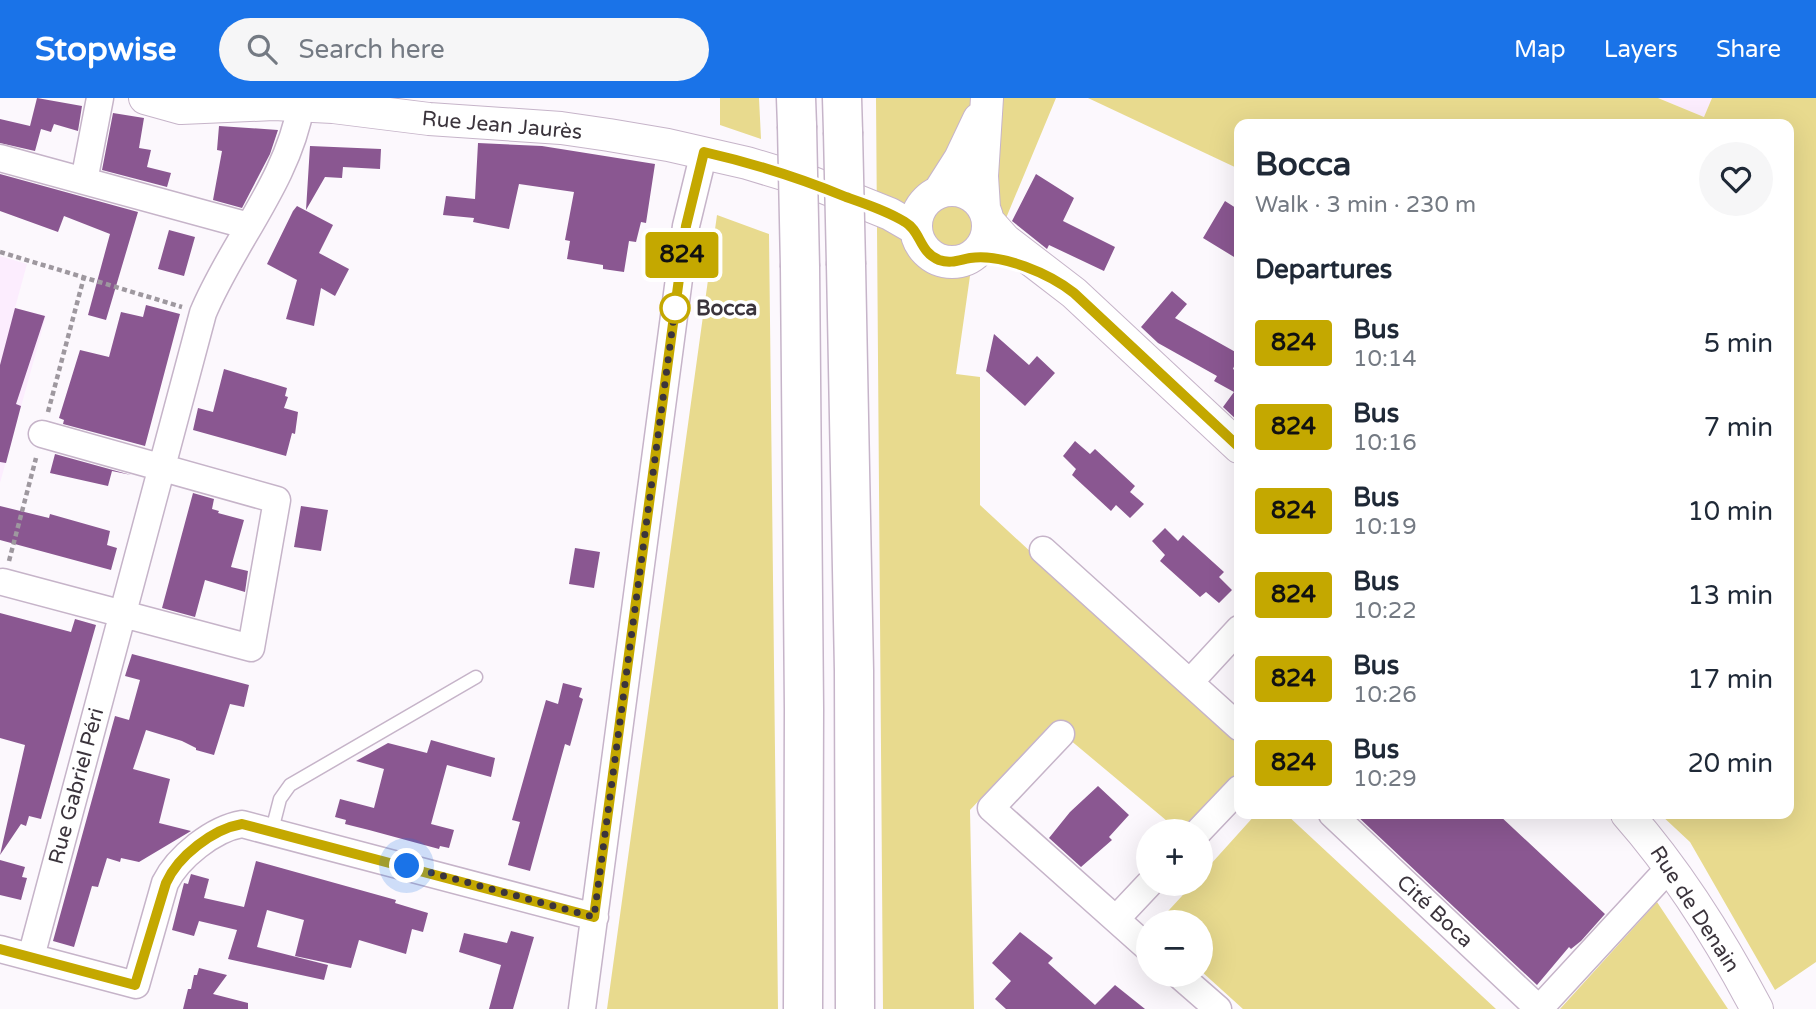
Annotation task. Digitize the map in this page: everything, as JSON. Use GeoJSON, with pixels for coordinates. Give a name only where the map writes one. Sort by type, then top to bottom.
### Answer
{"type":"FeatureCollection","features":[{"type":"Feature","properties":{"kind":"highway"},"geometry":{"type":"LineString","coordinates":[[797,112],[804,709],[803,1009]]}},
{"type":"Feature","properties":{"kind":"highway"},"geometry":{"type":"LineString","coordinates":[[843,115],[853,620],[855,1009]]}},
{"type":"Feature","properties":{"kind":"street"},"geometry":{"type":"LineString","coordinates":[[84,181],[100,98]]}},
{"type":"Feature","properties":{"kind":"street","name":"Rue Jean Jaurès"},"geometry":{"type":"LineString","coordinates":[[145,98],[181,108],[259,104],[393,106],[450,122],[584,131],[704,152],[813,183],[890,197],[935,194]]}},
{"type":"Feature","properties":{"kind":"street"},"geometry":{"type":"LineString","coordinates":[[987,98],[968,144],[935,194],[920,209],[916,229],[921,245],[932,257],[953,262],[969,258],[1008,263],[1049,276]]}},
{"type":"Feature","properties":{"kind":"street"},"geometry":{"type":"LineString","coordinates":[[969,258],[985,243],[986,215],[982,176],[987,98]]}},
{"type":"Feature","properties":{"kind":"street","name":"Rue Gabriel Péri"},"geometry":{"type":"LineString","coordinates":[[31,957],[203,313],[217,280],[249,226],[289,146],[298,123],[301,105]]}},
{"type":"Feature","properties":{"kind":"street"},"geometry":{"type":"LineString","coordinates":[[582,1009],[686,226],[704,152]]}},
{"type":"Feature","properties":{"kind":"street"},"geometry":{"type":"LineString","coordinates":[[0,158],[249,226]]}},
{"type":"Feature","properties":{"kind":"street","name":"Rue Jean Jaurès"},"geometry":{"type":"LineString","coordinates":[[813,183],[878,209],[916,229]]}},
{"type":"Feature","properties":{"kind":"street"},"geometry":{"type":"LineString","coordinates":[[935,194],[950,190],[962,191],[976,199],[1005,240],[1074,293],[1234,442]]}},
{"type":"Feature","properties":{"kind":"street"},"geometry":{"type":"LineString","coordinates":[[3,582],[251,648],[277,500],[42,434]]}},
{"type":"Feature","properties":{"kind":"street"},"geometry":{"type":"LineString","coordinates":[[1043,550],[1234,722]]}},
{"type":"Feature","properties":{"kind":"street"},"geometry":{"type":"LineString","coordinates":[[1191,681],[1234,634]]}},
{"type":"Feature","properties":{"kind":"street"},"geometry":{"type":"LineString","coordinates":[[1061,734],[991,808],[1136,936]]}},
{"type":"Feature","properties":{"kind":"street"},"geometry":{"type":"LineString","coordinates":[[1210,819],[1234,794]]}},
{"type":"Feature","properties":{"kind":"street","name":"Cité Boca"},"geometry":{"type":"LineString","coordinates":[[1337,819],[1539,1009],[1670,866]]}},
{"type":"Feature","properties":{"kind":"street","name":"Rue de Denain"},"geometry":{"type":"LineString","coordinates":[[1631,819],[1670,866],[1706,919],[1757,1009]]}},
{"type":"Feature","properties":{"kind":"street"},"geometry":{"type":"LineString","coordinates":[[0,949],[31,957],[132,997],[166,883],[178,861],[233,826],[242,824],[594,917]]}},
{"type":"Feature","properties":{"kind":"street"},"geometry":{"type":"LineString","coordinates":[[1116,919],[1138,896]]}},
{"type":"Feature","properties":{"kind":"street"},"geometry":{"type":"LineString","coordinates":[[1193,987],[1218,1009]]}},
{"type":"Feature","properties":{"kind":"lane"},"geometry":{"type":"LineString","coordinates":[[272,830],[280,799],[290,785],[476,677]]}},
{"type":"Feature","properties":{"kind":"path"},"geometry":{"type":"LineString","coordinates":[[0,252],[203,313]]}},
{"type":"Feature","properties":{"kind":"shaded area"},"geometry":{"type":"Polygon","coordinates":[[[720,98],[759,98],[761,139],[720,125],[720,98]]]}},
{"type":"Feature","properties":{"kind":"shaded area"},"geometry":{"type":"Polygon","coordinates":[[[876,98],[1056,98],[1004,223],[970,276],[956,374],[980,377],[980,505],[1234,740],[1234,776],[1191,819],[1165,819],[1051,724],[970,810],[974,1009],[883,1009],[876,98]]]}},
{"type":"Feature","properties":{"kind":"shaded area"},"geometry":{"type":"Polygon","coordinates":[[[1088,98],[1658,98],[1704,117],[1712,98],[1816,98],[1816,962],[1775,990],[1690,842],[1665,819],[1794,819],[1794,119],[1234,119],[1234,167],[1088,98]]]}},
{"type":"Feature","properties":{"kind":"shaded area"},"geometry":{"type":"Polygon","coordinates":[[[1658,98],[1712,98],[1704,117],[1658,98]]]}},
{"type":"Feature","properties":{"kind":"shaded area"},"geometry":{"type":"Polygon","coordinates":[[[717,215],[769,234],[778,1009],[607,1009],[717,215]]]}},
{"type":"Feature","properties":{"kind":"shaded area"},"geometry":{"type":"Polygon","coordinates":[[[0,256],[27,264],[15,308],[46,316],[0,483],[0,256]]]}},
{"type":"Feature","properties":{"kind":"shaded area"},"geometry":{"type":"Polygon","coordinates":[[[1251,819],[1291,819],[1496,1009],[1243,1009],[1213,982],[1213,910],[1169,910],[1182,896],[1213,896],[1213,862],[1251,819]]]}},
{"type":"Feature","properties":{"kind":"shaded area"},"geometry":{"type":"Polygon","coordinates":[[[1657,902],[1728,1009],[1560,1009],[1657,902]]]}},
{"type":"Feature","properties":{"kind":"building"},"geometry":{"type":"Polygon","coordinates":[[[37,98],[82,106],[78,131],[54,124],[51,132],[41,129],[35,151],[0,143],[0,119],[30,126],[37,98]]]}},
{"type":"Feature","properties":{"kind":"building"},"geometry":{"type":"Polygon","coordinates":[[[113,113],[144,118],[139,148],[151,150],[147,167],[171,173],[167,187],[102,170],[113,113]]]}},
{"type":"Feature","properties":{"kind":"building"},"geometry":{"type":"Polygon","coordinates":[[[219,126],[278,130],[270,154],[242,208],[213,200],[222,151],[217,150],[219,126]]]}},
{"type":"Feature","properties":{"kind":"building"},"geometry":{"type":"Polygon","coordinates":[[[478,143],[542,146],[655,164],[646,223],[641,222],[636,242],[629,241],[624,272],[603,269],[603,265],[567,259],[570,241],[565,240],[574,192],[519,184],[509,229],[473,222],[474,218],[443,215],[446,196],[475,199],[478,143]]]}},
{"type":"Feature","properties":{"kind":"building"},"geometry":{"type":"Polygon","coordinates":[[[310,146],[381,149],[380,169],[343,167],[342,178],[325,177],[306,210],[310,146]]]}},
{"type":"Feature","properties":{"kind":"building"},"geometry":{"type":"Polygon","coordinates":[[[0,174],[138,212],[106,320],[88,315],[110,234],[64,216],[58,232],[0,211],[0,174]]]}},
{"type":"Feature","properties":{"kind":"building"},"geometry":{"type":"Polygon","coordinates":[[[1036,174],[1074,198],[1063,221],[1115,247],[1104,271],[1049,245],[1047,249],[1012,221],[1036,174]]]}},
{"type":"Feature","properties":{"kind":"building"},"geometry":{"type":"Polygon","coordinates":[[[1225,201],[1234,207],[1234,257],[1203,238],[1225,201]]]}},
{"type":"Feature","properties":{"kind":"building"},"geometry":{"type":"Polygon","coordinates":[[[297,206],[333,225],[319,253],[349,269],[335,296],[321,288],[314,326],[286,319],[297,280],[267,264],[297,206]]]}},
{"type":"Feature","properties":{"kind":"building"},"geometry":{"type":"Polygon","coordinates":[[[169,230],[195,237],[184,276],[158,269],[169,230]]]}},
{"type":"Feature","properties":{"kind":"building"},"geometry":{"type":"Polygon","coordinates":[[[1172,291],[1187,304],[1175,318],[1234,351],[1234,392],[1214,381],[1217,376],[1158,343],[1141,327],[1172,291]]]}},
{"type":"Feature","properties":{"kind":"building"},"geometry":{"type":"Polygon","coordinates":[[[146,305],[180,314],[145,446],[63,424],[64,420],[59,418],[80,350],[109,357],[121,312],[143,317],[146,305]]]}},
{"type":"Feature","properties":{"kind":"building"},"geometry":{"type":"Polygon","coordinates":[[[15,308],[45,316],[16,404],[21,406],[6,463],[0,462],[0,365],[15,308]]]}},
{"type":"Feature","properties":{"kind":"building"},"geometry":{"type":"Polygon","coordinates":[[[994,334],[1029,365],[1037,356],[1055,373],[1025,406],[986,371],[994,334]]]}},
{"type":"Feature","properties":{"kind":"building"},"geometry":{"type":"Polygon","coordinates":[[[224,369],[287,388],[285,396],[288,397],[284,408],[298,412],[295,434],[292,433],[286,456],[193,430],[198,408],[213,412],[224,369]]]}},
{"type":"Feature","properties":{"kind":"building"},"geometry":{"type":"Polygon","coordinates":[[[1234,392],[1234,417],[1223,407],[1234,392]]]}},
{"type":"Feature","properties":{"kind":"building"},"geometry":{"type":"Polygon","coordinates":[[[1075,441],[1090,454],[1095,449],[1135,486],[1130,492],[1144,504],[1130,518],[1116,505],[1111,511],[1072,475],[1076,469],[1063,456],[1075,441]]]}},
{"type":"Feature","properties":{"kind":"building"},"geometry":{"type":"Polygon","coordinates":[[[55,454],[131,475],[112,471],[108,486],[50,473],[55,454]]]}},
{"type":"Feature","properties":{"kind":"building"},"geometry":{"type":"Polygon","coordinates":[[[193,493],[214,499],[212,509],[219,511],[218,513],[244,520],[231,567],[248,571],[245,592],[205,580],[195,617],[162,608],[193,493]]]}},
{"type":"Feature","properties":{"kind":"building"},"geometry":{"type":"Polygon","coordinates":[[[0,506],[49,518],[50,514],[110,531],[107,545],[117,548],[111,570],[0,540],[0,506]]]}},
{"type":"Feature","properties":{"kind":"building"},"geometry":{"type":"Polygon","coordinates":[[[301,506],[328,510],[321,551],[294,547],[301,506]]]}},
{"type":"Feature","properties":{"kind":"building"},"geometry":{"type":"Polygon","coordinates":[[[1165,528],[1178,541],[1183,535],[1224,572],[1219,577],[1232,590],[1219,603],[1206,592],[1200,597],[1160,561],[1165,555],[1152,541],[1165,528]]]}},
{"type":"Feature","properties":{"kind":"building"},"geometry":{"type":"Polygon","coordinates":[[[575,548],[600,552],[594,588],[569,584],[575,548]]]}},
{"type":"Feature","properties":{"kind":"building"},"geometry":{"type":"Polygon","coordinates":[[[0,613],[71,632],[75,619],[96,625],[41,819],[29,816],[26,826],[21,824],[0,855],[25,745],[0,738],[0,613]]]}},
{"type":"Feature","properties":{"kind":"building"},"geometry":{"type":"Polygon","coordinates":[[[132,654],[249,685],[244,707],[230,704],[214,755],[146,730],[133,769],[170,779],[159,823],[191,831],[139,862],[121,858],[120,862],[107,858],[98,887],[92,886],[74,947],[53,941],[115,716],[129,720],[140,680],[125,676],[132,654]]]}},
{"type":"Feature","properties":{"kind":"building"},"geometry":{"type":"Polygon","coordinates":[[[563,683],[582,688],[579,697],[583,699],[570,746],[565,744],[530,871],[508,865],[520,822],[512,820],[546,700],[558,704],[563,683]]]}},
{"type":"Feature","properties":{"kind":"building"},"geometry":{"type":"Polygon","coordinates":[[[431,740],[495,758],[491,777],[447,765],[431,824],[454,830],[449,848],[440,846],[439,849],[345,824],[346,820],[335,817],[340,799],[374,808],[384,769],[356,761],[388,743],[427,753],[431,740]]]}},
{"type":"Feature","properties":{"kind":"building"},"geometry":{"type":"Polygon","coordinates":[[[1098,786],[1129,815],[1109,837],[1112,840],[1081,867],[1049,838],[1070,812],[1098,786]]]}},
{"type":"Feature","properties":{"kind":"building"},"geometry":{"type":"Polygon","coordinates":[[[1360,819],[1503,819],[1605,914],[1581,941],[1571,949],[1569,947],[1537,985],[1360,819]]]}},
{"type":"Feature","properties":{"kind":"building"},"geometry":{"type":"Polygon","coordinates":[[[0,860],[25,867],[22,877],[27,878],[21,900],[0,895],[0,860]]]}},
{"type":"Feature","properties":{"kind":"building"},"geometry":{"type":"Polygon","coordinates":[[[256,861],[396,900],[395,903],[428,913],[423,932],[412,929],[406,954],[359,940],[351,968],[295,956],[304,920],[267,910],[257,947],[328,965],[324,980],[228,959],[237,930],[199,921],[194,936],[172,930],[184,883],[188,884],[191,874],[209,879],[204,898],[244,907],[256,861]]]}},
{"type":"Feature","properties":{"kind":"building"},"geometry":{"type":"Polygon","coordinates":[[[511,931],[534,937],[513,1009],[489,1009],[501,965],[459,952],[464,933],[507,943],[511,931]]]}},
{"type":"Feature","properties":{"kind":"building"},"geometry":{"type":"Polygon","coordinates":[[[1020,932],[1053,958],[1048,963],[1095,1005],[1115,985],[1145,1009],[1006,1009],[995,999],[1011,981],[992,963],[1020,932]]]}},
{"type":"Feature","properties":{"kind":"building"},"geometry":{"type":"Polygon","coordinates":[[[199,968],[227,975],[213,994],[248,1003],[248,1009],[183,1009],[188,989],[191,989],[194,975],[197,975],[199,968]]]}},
{"type":"Feature","properties":{"kind":"bus line","name":"824"},"geometry":{"type":"LineString","coordinates":[[0,949],[135,985],[171,870],[186,854],[224,830],[242,824],[594,917],[686,226],[704,152],[813,183],[900,219],[916,229],[918,240],[924,249],[937,259],[948,262],[969,258],[984,259],[1008,263],[1049,276],[1074,293],[1234,442]]}},
{"type":"Feature","properties":{"kind":"place","name":"Bocca"},"geometry":{"type":"Point","coordinates":[675,308]}},
{"type":"Feature","properties":{"kind":"route"},"geometry":{"type":"LineString","coordinates":[[407,866],[594,917],[675,308]]}}]}
